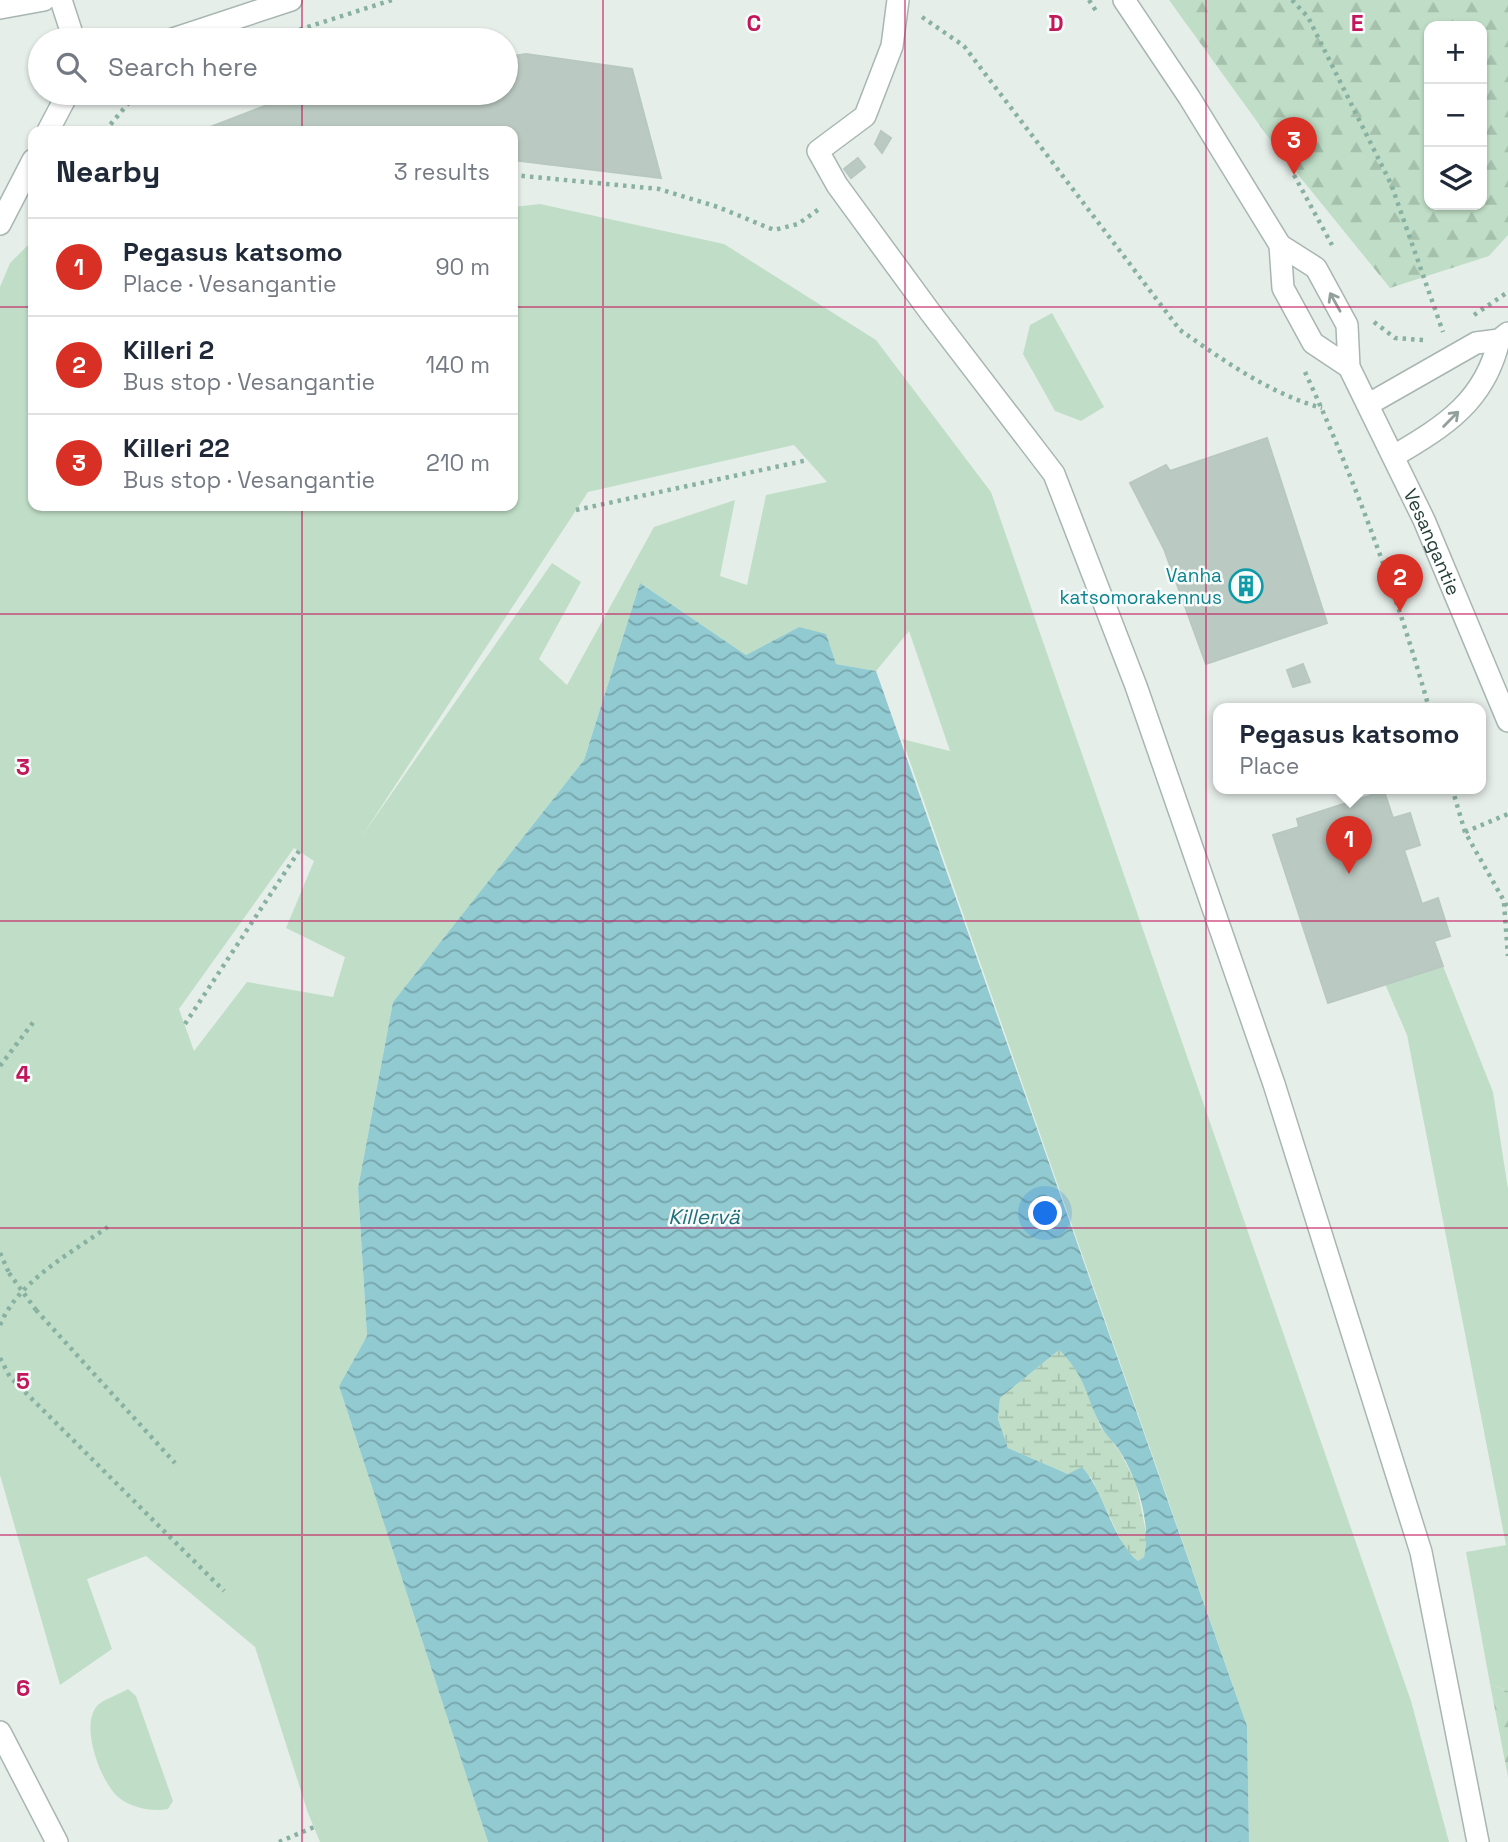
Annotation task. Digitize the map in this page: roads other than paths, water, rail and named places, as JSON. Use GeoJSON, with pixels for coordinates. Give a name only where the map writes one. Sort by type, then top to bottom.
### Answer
{"type":"FeatureCollection","features":[{"type":"Feature","properties":{"kind":"street"},"geometry":{"type":"LineString","coordinates":[[0,8],[44,0]]}},
{"type":"Feature","properties":{"kind":"street"},"geometry":{"type":"LineString","coordinates":[[61,0],[70,28]]}},
{"type":"Feature","properties":{"kind":"street"},"geometry":{"type":"LineString","coordinates":[[206,28],[291,0]]}},
{"type":"Feature","properties":{"kind":"street"},"geometry":{"type":"LineString","coordinates":[[898,0],[892,46],[865,116],[818,151],[843,193],[1054,474],[1131,674],[1274,1084],[1421,1552],[1478,1842]]}},
{"type":"Feature","properties":{"kind":"street","name":"Vesangantie"},"geometry":{"type":"LineString","coordinates":[[1124,0],[1189,97],[1280,245],[1316,268],[1328,289],[1347,325],[1349,367],[1394,456],[1469,621],[1508,721]]}},
{"type":"Feature","properties":{"kind":"street"},"geometry":{"type":"LineString","coordinates":[[51,126],[62,105]]}},
{"type":"Feature","properties":{"kind":"street"},"geometry":{"type":"LineString","coordinates":[[0,224],[28,170]]}},
{"type":"Feature","properties":{"kind":"street","name":"Vesangantie"},"geometry":{"type":"LineString","coordinates":[[1280,245],[1283,288],[1314,343],[1349,367]]}},
{"type":"Feature","properties":{"kind":"street"},"geometry":{"type":"LineString","coordinates":[[1369,404],[1476,343],[1504,336]]}},
{"type":"Feature","properties":{"kind":"street"},"geometry":{"type":"LineString","coordinates":[[1394,456],[1446,425],[1473,396],[1493,366],[1504,336]]}},
{"type":"Feature","properties":{"kind":"street"},"geometry":{"type":"LineString","coordinates":[[0,1732],[57,1842]]}},
{"type":"Feature","properties":{"kind":"water","name":"Killervä"},"geometry":{"type":"Polygon","coordinates":[[[640,583],[746,655],[799,627],[826,634],[836,664],[876,671],[1247,1726],[1249,1842],[488,1842],[339,1386],[367,1336],[358,1188],[393,1002],[584,760],[640,583]],[[1059,1350],[1000,1398],[998,1419],[1008,1448],[1068,1474],[1082,1467],[1097,1490],[1121,1540],[1138,1561],[1144,1557],[1146,1531],[1137,1487],[1126,1461],[1102,1428],[1080,1377],[1059,1350]]]}},
{"type":"Feature","properties":{"kind":"place","name":"Killeri 22"},"geometry":{"type":"Point","coordinates":[1294,175]}},
{"type":"Feature","properties":{"kind":"place","name":"Vanha katsomorakennus"},"geometry":{"type":"Point","coordinates":[1246,586]}},
{"type":"Feature","properties":{"kind":"place","name":"Killeri 2"},"geometry":{"type":"Point","coordinates":[1400,612]}},
{"type":"Feature","properties":{"kind":"place","name":"Pegasus katsomo"},"geometry":{"type":"Point","coordinates":[1349,874]}}]}
